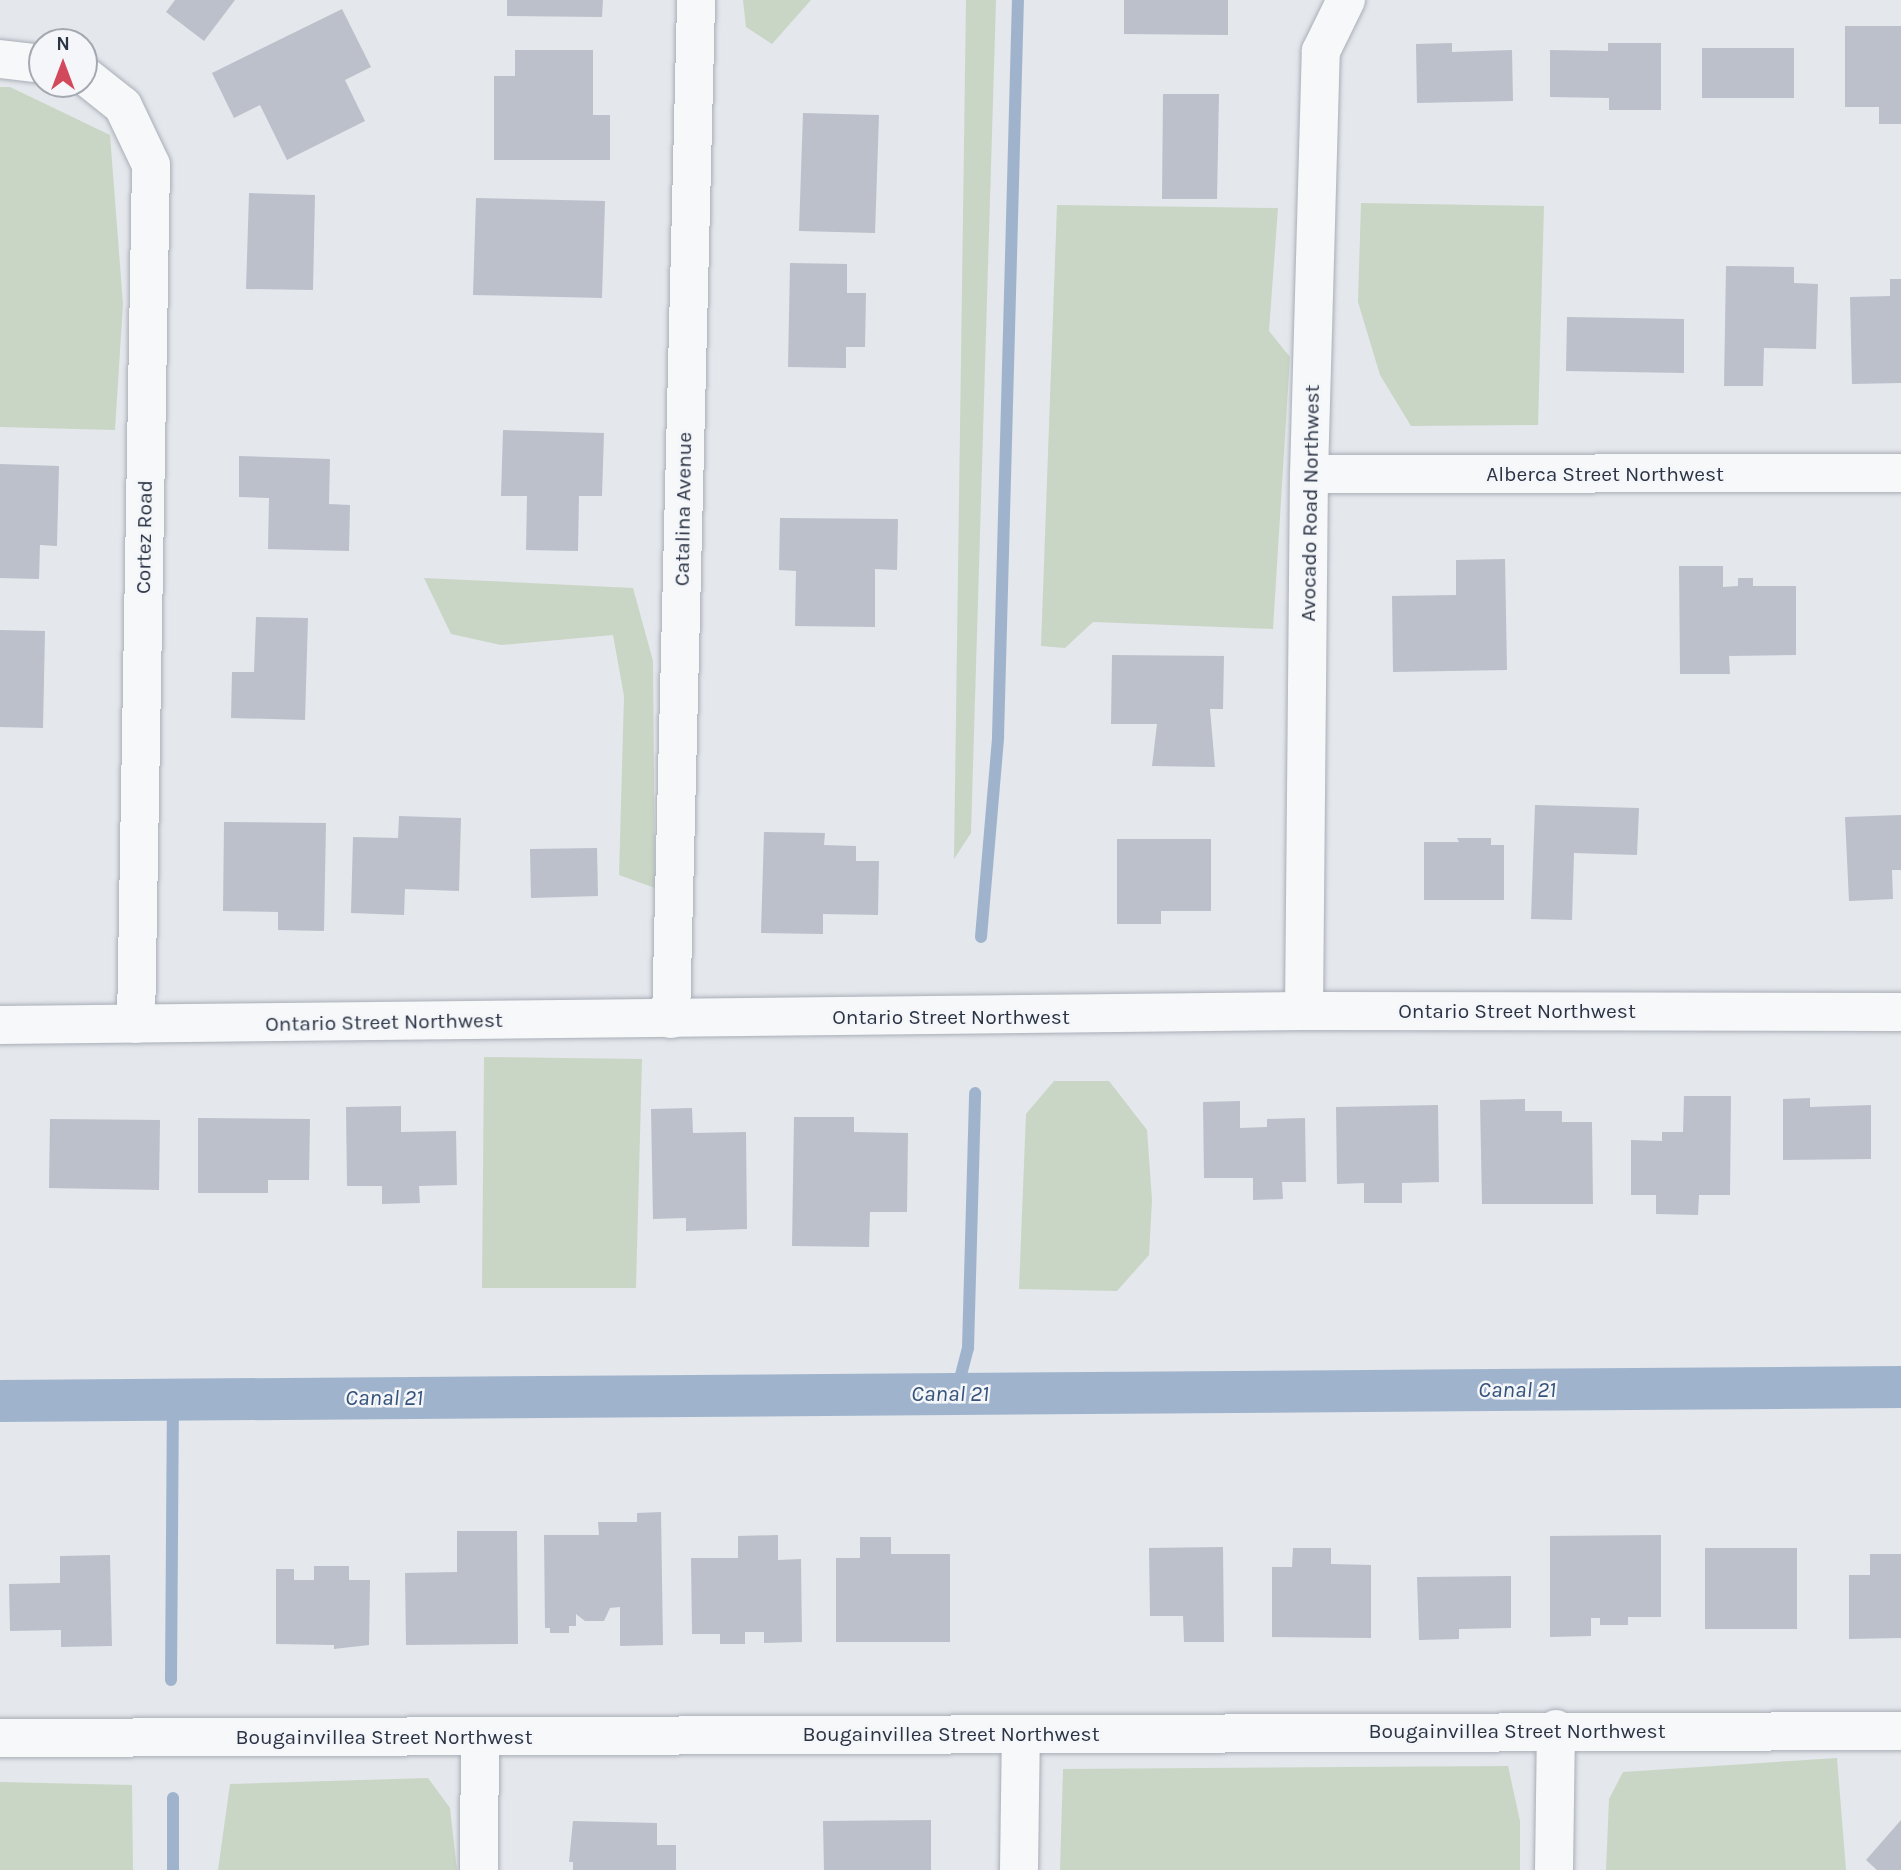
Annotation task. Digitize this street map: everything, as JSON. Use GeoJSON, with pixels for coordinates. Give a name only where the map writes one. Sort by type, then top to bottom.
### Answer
{"type":"FeatureCollection","features":[{"type":"Feature","properties":{"kind":"street","name":"Catalina Avenue"},"geometry":{"type":"LineString","coordinates":[[671,1019],[696,0]]}},
{"type":"Feature","properties":{"kind":"street","name":"Avocado Road Northwest"},"geometry":{"type":"LineString","coordinates":[[1304,1011],[1309,474],[1321,51],[1346,0]]}},
{"type":"Feature","properties":{"kind":"street"},"geometry":{"type":"LineString","coordinates":[[0,59],[28,62]]}},
{"type":"Feature","properties":{"kind":"street","name":"Cortez Road"},"geometry":{"type":"LineString","coordinates":[[98,86],[123,106],[151,165],[136,1024]]}},
{"type":"Feature","properties":{"kind":"street","name":"Alberca Street Northwest"},"geometry":{"type":"LineString","coordinates":[[1309,474],[1901,473]]}},
{"type":"Feature","properties":{"kind":"street","name":"Ontario Street Northwest"},"geometry":{"type":"LineString","coordinates":[[0,1025],[1304,1011],[1901,1012]]}},
{"type":"Feature","properties":{"kind":"street"},"geometry":{"type":"LineString","coordinates":[[1554,1870],[1556,1730]]}},
{"type":"Feature","properties":{"kind":"street","name":"Bougainvillea Street Northwest"},"geometry":{"type":"LineString","coordinates":[[0,1738],[1556,1730],[1901,1731]]}},
{"type":"Feature","properties":{"kind":"street"},"geometry":{"type":"LineString","coordinates":[[1019,1870],[1021,1734]]}},
{"type":"Feature","properties":{"kind":"street"},"geometry":{"type":"LineString","coordinates":[[479,1870],[480,1737]]}},
{"type":"Feature","properties":{"kind":"green space"},"geometry":{"type":"Polygon","coordinates":[[[743,0],[811,0],[772,44],[746,27],[743,0]]]}},
{"type":"Feature","properties":{"kind":"green space"},"geometry":{"type":"Polygon","coordinates":[[[966,0],[996,0],[971,833],[954,859],[966,0]]]}},
{"type":"Feature","properties":{"kind":"green space"},"geometry":{"type":"Polygon","coordinates":[[[0,87],[10,87],[28,98],[110,135],[123,304],[115,430],[0,427],[0,87]]]}},
{"type":"Feature","properties":{"kind":"green space"},"geometry":{"type":"Polygon","coordinates":[[[1361,203],[1544,206],[1538,425],[1411,426],[1380,375],[1358,302],[1361,203]]]}},
{"type":"Feature","properties":{"kind":"green space"},"geometry":{"type":"Polygon","coordinates":[[[1057,205],[1278,208],[1269,331],[1290,357],[1273,629],[1093,622],[1065,648],[1041,646],[1057,205]]]}},
{"type":"Feature","properties":{"kind":"green space"},"geometry":{"type":"Polygon","coordinates":[[[424,578],[633,588],[653,661],[655,888],[619,875],[624,696],[613,635],[501,645],[451,634],[424,578]]]}},
{"type":"Feature","properties":{"kind":"green space"},"geometry":{"type":"Polygon","coordinates":[[[484,1057],[642,1059],[636,1288],[482,1288],[484,1057]]]}},
{"type":"Feature","properties":{"kind":"green space"},"geometry":{"type":"Polygon","coordinates":[[[1054,1081],[1109,1081],[1147,1130],[1152,1200],[1149,1255],[1117,1291],[1019,1289],[1026,1114],[1054,1081]]]}},
{"type":"Feature","properties":{"kind":"green space"},"geometry":{"type":"Polygon","coordinates":[[[1837,1758],[1846,1870],[1606,1870],[1609,1799],[1623,1772],[1837,1758]]]}},
{"type":"Feature","properties":{"kind":"green space"},"geometry":{"type":"Polygon","coordinates":[[[1508,1766],[1520,1821],[1520,1870],[1060,1870],[1063,1769],[1508,1766]]]}},
{"type":"Feature","properties":{"kind":"green space"},"geometry":{"type":"Polygon","coordinates":[[[428,1778],[450,1808],[457,1870],[218,1870],[230,1784],[428,1778]]]}},
{"type":"Feature","properties":{"kind":"green space"},"geometry":{"type":"Polygon","coordinates":[[[0,1782],[132,1785],[133,1870],[0,1870],[0,1782]]]}},
{"type":"Feature","properties":{"kind":"building"},"geometry":{"type":"Polygon","coordinates":[[[175,0],[235,0],[204,41],[166,12],[175,0]]]}},
{"type":"Feature","properties":{"kind":"building"},"geometry":{"type":"Polygon","coordinates":[[[507,0],[603,0],[602,17],[507,16],[507,0]]]}},
{"type":"Feature","properties":{"kind":"building"},"geometry":{"type":"Polygon","coordinates":[[[1124,0],[1228,0],[1228,35],[1124,34],[1124,0]]]}},
{"type":"Feature","properties":{"kind":"building"},"geometry":{"type":"Polygon","coordinates":[[[342,9],[371,67],[345,80],[365,121],[287,160],[260,105],[234,118],[212,73],[342,9]]]}},
{"type":"Feature","properties":{"kind":"building"},"geometry":{"type":"Polygon","coordinates":[[[1845,26],[1901,26],[1901,124],[1879,124],[1879,107],[1845,107],[1845,26]]]}},
{"type":"Feature","properties":{"kind":"building"},"geometry":{"type":"Polygon","coordinates":[[[1452,43],[1452,52],[1512,50],[1513,101],[1417,103],[1416,44],[1452,43]]]}},
{"type":"Feature","properties":{"kind":"building"},"geometry":{"type":"Polygon","coordinates":[[[1608,43],[1661,43],[1661,110],[1609,110],[1609,98],[1550,97],[1550,50],[1608,51],[1608,43]]]}},
{"type":"Feature","properties":{"kind":"building"},"geometry":{"type":"Polygon","coordinates":[[[1702,48],[1794,48],[1794,98],[1702,98],[1702,48]]]}},
{"type":"Feature","properties":{"kind":"building"},"geometry":{"type":"Polygon","coordinates":[[[515,50],[593,50],[593,115],[610,115],[610,160],[494,160],[494,76],[515,76],[515,50]]]}},
{"type":"Feature","properties":{"kind":"building"},"geometry":{"type":"Polygon","coordinates":[[[1163,94],[1219,94],[1217,199],[1162,199],[1163,94]]]}},
{"type":"Feature","properties":{"kind":"building"},"geometry":{"type":"Polygon","coordinates":[[[803,113],[879,115],[875,233],[799,231],[803,113]]]}},
{"type":"Feature","properties":{"kind":"building"},"geometry":{"type":"Polygon","coordinates":[[[249,193],[315,195],[313,290],[246,289],[249,193]]]}},
{"type":"Feature","properties":{"kind":"building"},"geometry":{"type":"Polygon","coordinates":[[[476,198],[605,201],[602,298],[473,295],[476,198]]]}},
{"type":"Feature","properties":{"kind":"building"},"geometry":{"type":"Polygon","coordinates":[[[790,263],[847,264],[847,293],[866,293],[865,347],[846,347],[846,368],[788,367],[790,263]]]}},
{"type":"Feature","properties":{"kind":"building"},"geometry":{"type":"Polygon","coordinates":[[[1726,266],[1794,267],[1794,283],[1818,284],[1816,349],[1764,348],[1763,386],[1724,386],[1726,266]]]}},
{"type":"Feature","properties":{"kind":"building"},"geometry":{"type":"Polygon","coordinates":[[[1890,279],[1901,279],[1901,383],[1852,384],[1850,297],[1890,296],[1890,279]]]}},
{"type":"Feature","properties":{"kind":"building"},"geometry":{"type":"Polygon","coordinates":[[[1567,317],[1684,319],[1684,373],[1566,371],[1567,317]]]}},
{"type":"Feature","properties":{"kind":"building"},"geometry":{"type":"Polygon","coordinates":[[[503,430],[604,433],[602,496],[579,496],[578,551],[526,550],[527,496],[501,496],[503,430]]]}},
{"type":"Feature","properties":{"kind":"building"},"geometry":{"type":"Polygon","coordinates":[[[239,456],[330,459],[329,504],[350,505],[349,551],[268,549],[269,498],[239,497],[239,456]]]}},
{"type":"Feature","properties":{"kind":"building"},"geometry":{"type":"Polygon","coordinates":[[[0,464],[59,466],[57,546],[40,545],[39,579],[0,578],[0,464]]]}},
{"type":"Feature","properties":{"kind":"building"},"geometry":{"type":"Polygon","coordinates":[[[780,518],[898,519],[897,570],[875,569],[875,627],[795,626],[796,571],[779,570],[780,518]]]}},
{"type":"Feature","properties":{"kind":"building"},"geometry":{"type":"Polygon","coordinates":[[[1505,559],[1507,670],[1393,672],[1392,596],[1456,595],[1456,560],[1505,559]]]}},
{"type":"Feature","properties":{"kind":"building"},"geometry":{"type":"Polygon","coordinates":[[[1679,566],[1723,566],[1723,587],[1738,586],[1738,578],[1753,578],[1753,586],[1796,586],[1796,655],[1729,656],[1730,674],[1680,674],[1679,566]]]}},
{"type":"Feature","properties":{"kind":"building"},"geometry":{"type":"Polygon","coordinates":[[[256,617],[308,618],[305,720],[231,718],[232,672],[254,672],[256,617]]]}},
{"type":"Feature","properties":{"kind":"building"},"geometry":{"type":"Polygon","coordinates":[[[0,630],[45,631],[43,728],[0,727],[0,630]]]}},
{"type":"Feature","properties":{"kind":"building"},"geometry":{"type":"Polygon","coordinates":[[[1112,655],[1224,656],[1223,709],[1210,709],[1215,767],[1152,766],[1157,724],[1111,724],[1112,655]]]}},
{"type":"Feature","properties":{"kind":"building"},"geometry":{"type":"Polygon","coordinates":[[[1535,805],[1639,808],[1637,855],[1574,853],[1572,920],[1531,919],[1535,805]]]}},
{"type":"Feature","properties":{"kind":"building"},"geometry":{"type":"Polygon","coordinates":[[[1901,815],[1901,870],[1892,870],[1893,899],[1849,901],[1845,817],[1901,815]]]}},
{"type":"Feature","properties":{"kind":"building"},"geometry":{"type":"Polygon","coordinates":[[[399,816],[461,818],[459,891],[405,889],[404,915],[351,913],[353,837],[398,838],[399,816]]]}},
{"type":"Feature","properties":{"kind":"building"},"geometry":{"type":"Polygon","coordinates":[[[224,822],[326,823],[324,931],[278,930],[278,912],[223,911],[224,822]]]}},
{"type":"Feature","properties":{"kind":"building"},"geometry":{"type":"Polygon","coordinates":[[[764,832],[825,833],[824,845],[856,846],[856,861],[879,861],[878,915],[823,914],[823,934],[761,933],[764,832]]]}},
{"type":"Feature","properties":{"kind":"building"},"geometry":{"type":"Polygon","coordinates":[[[1457,838],[1491,838],[1491,845],[1504,845],[1504,900],[1424,900],[1424,842],[1459,842],[1457,838]]]}},
{"type":"Feature","properties":{"kind":"building"},"geometry":{"type":"Polygon","coordinates":[[[1117,839],[1211,839],[1211,911],[1161,911],[1161,924],[1117,924],[1117,839]]]}},
{"type":"Feature","properties":{"kind":"building"},"geometry":{"type":"Polygon","coordinates":[[[597,848],[598,896],[531,898],[530,849],[597,848]]]}},
{"type":"Feature","properties":{"kind":"building"},"geometry":{"type":"Polygon","coordinates":[[[1684,1096],[1731,1096],[1730,1195],[1699,1195],[1698,1215],[1656,1214],[1656,1195],[1631,1195],[1631,1140],[1662,1141],[1662,1132],[1683,1132],[1684,1096]]]}},
{"type":"Feature","properties":{"kind":"building"},"geometry":{"type":"Polygon","coordinates":[[[1810,1098],[1810,1107],[1871,1105],[1871,1159],[1783,1160],[1783,1099],[1810,1098]]]}},
{"type":"Feature","properties":{"kind":"building"},"geometry":{"type":"Polygon","coordinates":[[[1525,1099],[1525,1111],[1562,1111],[1562,1122],[1592,1122],[1593,1204],[1482,1204],[1480,1100],[1525,1099]]]}},
{"type":"Feature","properties":{"kind":"building"},"geometry":{"type":"Polygon","coordinates":[[[1240,1101],[1240,1128],[1267,1127],[1267,1119],[1305,1118],[1306,1182],[1282,1182],[1283,1199],[1253,1200],[1253,1178],[1204,1178],[1203,1102],[1240,1101]]]}},
{"type":"Feature","properties":{"kind":"building"},"geometry":{"type":"Polygon","coordinates":[[[1438,1105],[1439,1182],[1402,1183],[1402,1203],[1364,1203],[1364,1183],[1337,1184],[1336,1107],[1438,1105]]]}},
{"type":"Feature","properties":{"kind":"building"},"geometry":{"type":"Polygon","coordinates":[[[401,1106],[401,1132],[456,1131],[457,1185],[419,1186],[420,1203],[382,1204],[382,1186],[347,1186],[346,1107],[401,1106]]]}},
{"type":"Feature","properties":{"kind":"building"},"geometry":{"type":"Polygon","coordinates":[[[692,1108],[693,1133],[746,1132],[747,1229],[686,1231],[686,1218],[653,1219],[651,1109],[692,1108]]]}},
{"type":"Feature","properties":{"kind":"building"},"geometry":{"type":"Polygon","coordinates":[[[794,1117],[854,1117],[854,1132],[908,1133],[907,1212],[870,1212],[869,1247],[792,1246],[794,1117]]]}},
{"type":"Feature","properties":{"kind":"building"},"geometry":{"type":"Polygon","coordinates":[[[198,1118],[310,1119],[309,1180],[268,1180],[268,1193],[198,1193],[198,1118]]]}},
{"type":"Feature","properties":{"kind":"building"},"geometry":{"type":"Polygon","coordinates":[[[50,1119],[160,1120],[159,1190],[49,1188],[50,1119]]]}},
{"type":"Feature","properties":{"kind":"building"},"geometry":{"type":"Polygon","coordinates":[[[661,1512],[663,1645],[620,1646],[620,1607],[610,1608],[604,1621],[585,1621],[576,1614],[576,1626],[569,1626],[569,1633],[550,1633],[550,1628],[545,1628],[544,1535],[599,1535],[598,1522],[637,1522],[637,1513],[661,1512]]]}},
{"type":"Feature","properties":{"kind":"building"},"geometry":{"type":"Polygon","coordinates":[[[457,1531],[517,1531],[518,1644],[406,1645],[405,1573],[457,1572],[457,1531]]]}},
{"type":"Feature","properties":{"kind":"building"},"geometry":{"type":"Polygon","coordinates":[[[778,1535],[778,1560],[801,1559],[802,1642],[764,1643],[764,1632],[745,1632],[745,1644],[720,1644],[720,1634],[692,1634],[691,1558],[738,1558],[738,1536],[778,1535]]]}},
{"type":"Feature","properties":{"kind":"building"},"geometry":{"type":"Polygon","coordinates":[[[1661,1535],[1661,1617],[1628,1617],[1628,1625],[1600,1625],[1600,1618],[1591,1618],[1591,1636],[1550,1637],[1550,1536],[1661,1535]]]}},
{"type":"Feature","properties":{"kind":"building"},"geometry":{"type":"Polygon","coordinates":[[[860,1537],[891,1537],[891,1554],[950,1554],[950,1642],[836,1642],[836,1558],[860,1558],[860,1537]]]}},
{"type":"Feature","properties":{"kind":"building"},"geometry":{"type":"Polygon","coordinates":[[[1223,1547],[1224,1642],[1184,1642],[1183,1616],[1150,1616],[1149,1548],[1223,1547]]]}},
{"type":"Feature","properties":{"kind":"building"},"geometry":{"type":"Polygon","coordinates":[[[1293,1548],[1331,1548],[1331,1564],[1371,1565],[1371,1638],[1272,1637],[1272,1567],[1292,1567],[1293,1548]]]}},
{"type":"Feature","properties":{"kind":"building"},"geometry":{"type":"Polygon","coordinates":[[[1705,1548],[1797,1548],[1797,1629],[1705,1629],[1705,1548]]]}},
{"type":"Feature","properties":{"kind":"building"},"geometry":{"type":"Polygon","coordinates":[[[1870,1554],[1901,1554],[1901,1638],[1849,1639],[1849,1575],[1870,1575],[1870,1554]]]}},
{"type":"Feature","properties":{"kind":"building"},"geometry":{"type":"Polygon","coordinates":[[[110,1555],[112,1646],[61,1647],[61,1630],[10,1631],[9,1584],[60,1583],[60,1556],[110,1555]]]}},
{"type":"Feature","properties":{"kind":"building"},"geometry":{"type":"Polygon","coordinates":[[[314,1566],[349,1566],[349,1580],[370,1580],[369,1645],[334,1649],[334,1645],[276,1644],[276,1569],[294,1569],[294,1580],[314,1580],[314,1566]]]}},
{"type":"Feature","properties":{"kind":"building"},"geometry":{"type":"Polygon","coordinates":[[[1511,1576],[1511,1628],[1459,1629],[1459,1639],[1419,1640],[1417,1577],[1511,1576]]]}},
{"type":"Feature","properties":{"kind":"building"},"geometry":{"type":"Polygon","coordinates":[[[931,1820],[931,1870],[824,1870],[823,1821],[931,1820]]]}},
{"type":"Feature","properties":{"kind":"building"},"geometry":{"type":"Polygon","coordinates":[[[1901,1820],[1901,1870],[1877,1870],[1866,1860],[1901,1820]]]}},
{"type":"Feature","properties":{"kind":"building"},"geometry":{"type":"Polygon","coordinates":[[[573,1821],[657,1823],[657,1845],[676,1845],[676,1870],[573,1870],[573,1862],[569,1862],[573,1821]]]}},
{"type":"Feature","properties":{"kind":"waterway"},"geometry":{"type":"LineString","coordinates":[[981,937],[998,737],[1018,0]]}},
{"type":"Feature","properties":{"kind":"waterway"},"geometry":{"type":"LineString","coordinates":[[956,1394],[968,1348],[975,1093]]}},
{"type":"Feature","properties":{"kind":"waterway","name":"Canal 21"},"geometry":{"type":"LineString","coordinates":[[0,1401],[1901,1387]]}},
{"type":"Feature","properties":{"kind":"waterway"},"geometry":{"type":"LineString","coordinates":[[171,1680],[173,1400]]}},
{"type":"Feature","properties":{"kind":"waterway"},"geometry":{"type":"LineString","coordinates":[[173,1798],[173,1870]]}}]}
